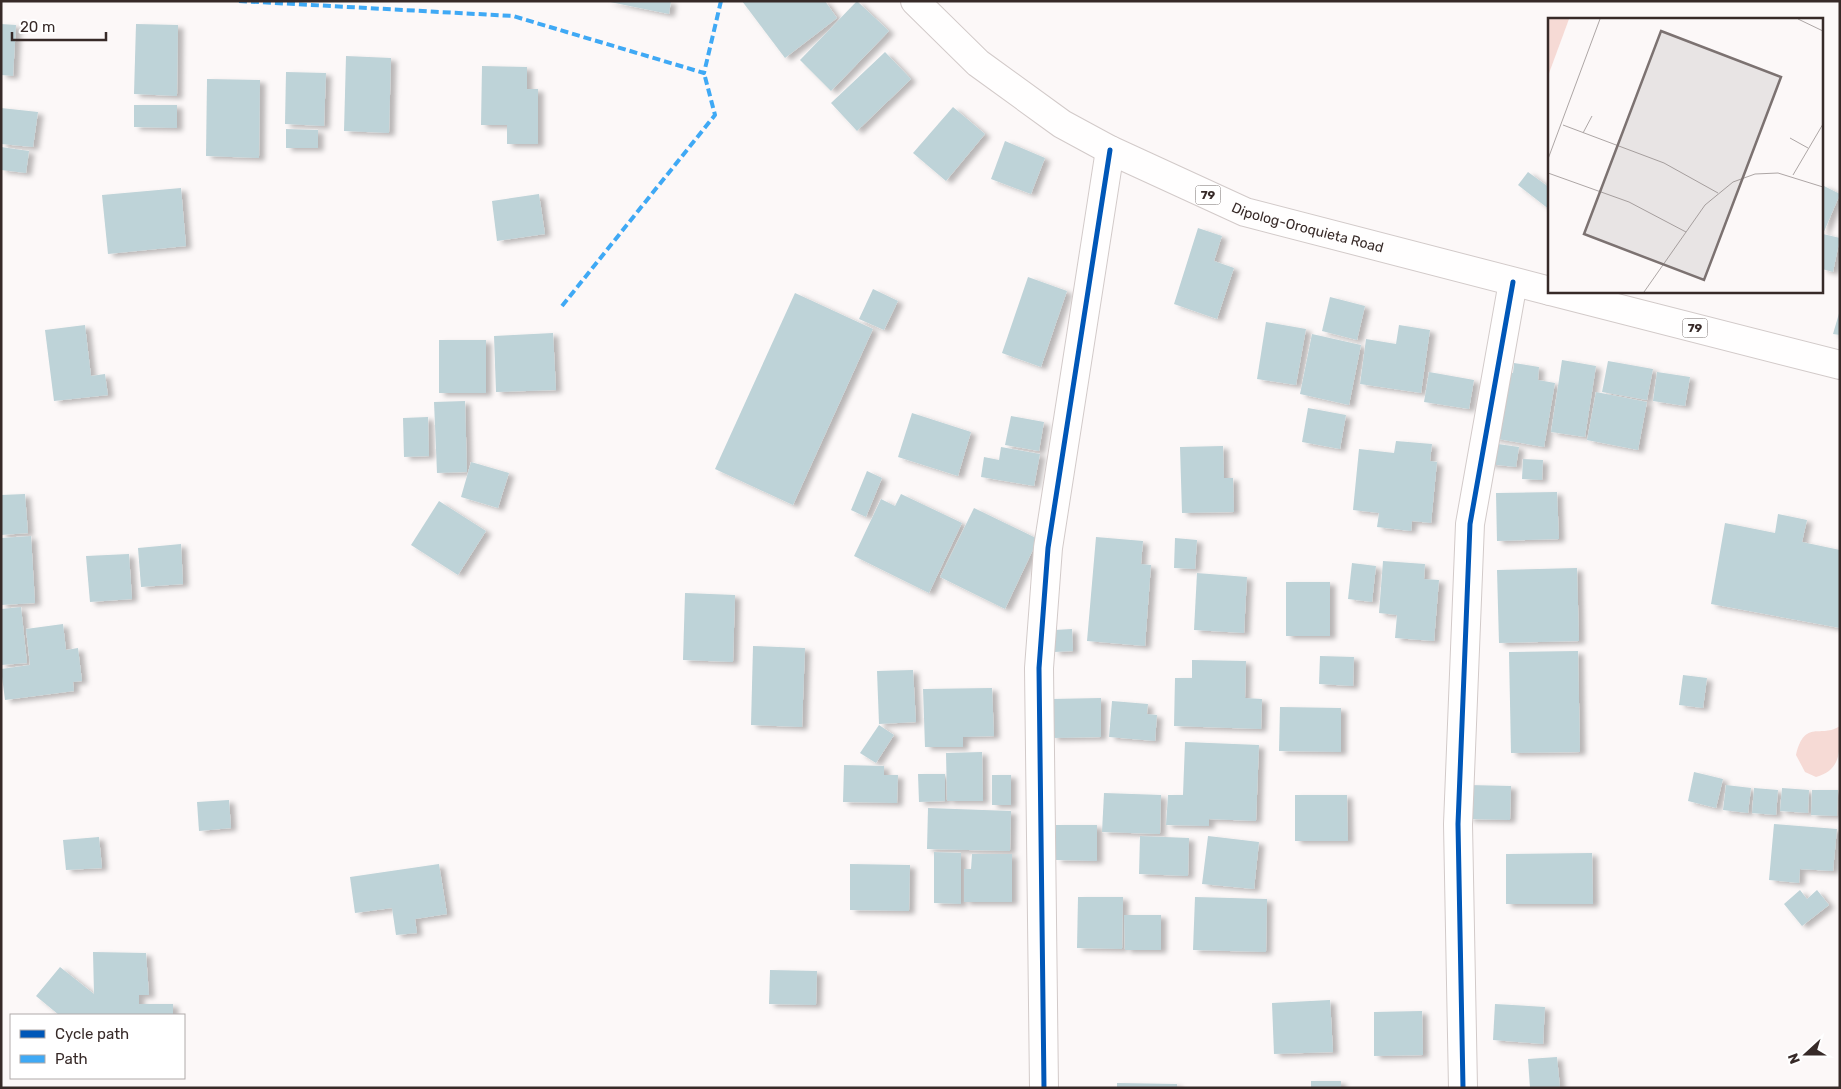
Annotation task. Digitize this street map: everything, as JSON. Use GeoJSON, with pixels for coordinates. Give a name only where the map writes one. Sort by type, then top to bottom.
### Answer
{"type":"FeatureCollection","features":[{"type":"Feature","properties":{"kind":"main road","name":"Dipolog-Oroquieta Road"},"geometry":{"type":"LineString","coordinates":[[914,1],[978,63],[1062,124],[1110,150],[1245,212],[1548,291]]}},
{"type":"Feature","properties":{"kind":"main road"},"geometry":{"type":"LineString","coordinates":[[1044,1088],[1039,668],[1047,558],[1110,150]]}},
{"type":"Feature","properties":{"kind":"main road"},"geometry":{"type":"LineString","coordinates":[[1463,1088],[1458,824],[1470,524],[1513,282]]}},
{"type":"Feature","properties":{"kind":"main road","name":"Dipolog-Oroquieta Road"},"geometry":{"type":"LineString","coordinates":[[1554,292],[1840,365]]}},
{"type":"Feature","properties":{"kind":"shaded area"},"geometry":{"type":"Polygon","coordinates":[[[1840,726],[1839,752],[1835,765],[1824,774],[1816,777],[1805,772],[1796,755],[1804,737],[1809,733],[1826,731],[1840,726]]]}},
{"type":"Feature","properties":{"kind":"building"},"geometry":{"type":"Polygon","coordinates":[[[605,1],[671,1],[669,14],[605,1]]]}},
{"type":"Feature","properties":{"kind":"building"},"geometry":{"type":"Polygon","coordinates":[[[742,1],[825,1],[837,18],[785,58],[742,1]]]}},
{"type":"Feature","properties":{"kind":"building"},"geometry":{"type":"Polygon","coordinates":[[[857,1],[889,31],[831,91],[800,60],[857,1]]]}},
{"type":"Feature","properties":{"kind":"building"},"geometry":{"type":"Polygon","coordinates":[[[1,24],[16,25],[13,76],[1,75],[1,24]]]}},
{"type":"Feature","properties":{"kind":"building"},"geometry":{"type":"Polygon","coordinates":[[[136,24],[178,25],[177,96],[134,94],[136,24]]]}},
{"type":"Feature","properties":{"kind":"building"},"geometry":{"type":"Polygon","coordinates":[[[885,52],[911,79],[857,131],[831,103],[885,52]]]}},
{"type":"Feature","properties":{"kind":"building"},"geometry":{"type":"Polygon","coordinates":[[[346,56],[391,58],[389,133],[344,131],[346,56]]]}},
{"type":"Feature","properties":{"kind":"building"},"geometry":{"type":"Polygon","coordinates":[[[482,66],[527,67],[527,89],[538,89],[538,144],[507,144],[507,125],[481,125],[482,66]]]}},
{"type":"Feature","properties":{"kind":"building"},"geometry":{"type":"Polygon","coordinates":[[[286,72],[326,73],[324,126],[285,124],[286,72]]]}},
{"type":"Feature","properties":{"kind":"building"},"geometry":{"type":"Polygon","coordinates":[[[207,79],[260,80],[259,158],[206,156],[207,79]]]}},
{"type":"Feature","properties":{"kind":"building"},"geometry":{"type":"Polygon","coordinates":[[[134,105],[177,105],[177,128],[134,127],[134,105]]]}},
{"type":"Feature","properties":{"kind":"building"},"geometry":{"type":"Polygon","coordinates":[[[953,107],[985,134],[946,181],[913,153],[953,107]]]}},
{"type":"Feature","properties":{"kind":"building"},"geometry":{"type":"Polygon","coordinates":[[[1,108],[38,112],[33,147],[1,144],[1,108]]]}},
{"type":"Feature","properties":{"kind":"building"},"geometry":{"type":"Polygon","coordinates":[[[286,129],[318,130],[318,148],[286,148],[286,129]]]}},
{"type":"Feature","properties":{"kind":"building"},"geometry":{"type":"Polygon","coordinates":[[[1005,141],[1045,158],[1031,194],[991,179],[1005,141]]]}},
{"type":"Feature","properties":{"kind":"building"},"geometry":{"type":"Polygon","coordinates":[[[1,147],[29,151],[26,173],[1,170],[1,147]]]}},
{"type":"Feature","properties":{"kind":"building"},"geometry":{"type":"Polygon","coordinates":[[[1528,172],[1548,187],[1548,208],[1518,185],[1528,172]]]}},
{"type":"Feature","properties":{"kind":"building"},"geometry":{"type":"Polygon","coordinates":[[[1824,186],[1840,194],[1824,232],[1824,186]]]}},
{"type":"Feature","properties":{"kind":"building"},"geometry":{"type":"Polygon","coordinates":[[[181,188],[186,246],[108,254],[102,195],[181,188]]]}},
{"type":"Feature","properties":{"kind":"building"},"geometry":{"type":"Polygon","coordinates":[[[539,194],[545,234],[497,241],[492,201],[539,194]]]}},
{"type":"Feature","properties":{"kind":"building"},"geometry":{"type":"Polygon","coordinates":[[[1198,228],[1222,236],[1214,261],[1234,268],[1217,319],[1174,304],[1198,228]]]}},
{"type":"Feature","properties":{"kind":"building"},"geometry":{"type":"Polygon","coordinates":[[[1824,234],[1840,238],[1833,272],[1824,270],[1824,234]]]}},
{"type":"Feature","properties":{"kind":"building"},"geometry":{"type":"Polygon","coordinates":[[[1028,277],[1067,291],[1041,367],[1002,353],[1028,277]]]}},
{"type":"Feature","properties":{"kind":"building"},"geometry":{"type":"Polygon","coordinates":[[[873,289],[898,301],[884,330],[859,319],[873,289]]]}},
{"type":"Feature","properties":{"kind":"building"},"geometry":{"type":"Polygon","coordinates":[[[795,293],[873,329],[793,505],[715,469],[795,293]]]}},
{"type":"Feature","properties":{"kind":"building"},"geometry":{"type":"Polygon","coordinates":[[[1330,297],[1365,306],[1357,340],[1322,331],[1330,297]]]}},
{"type":"Feature","properties":{"kind":"building"},"geometry":{"type":"Polygon","coordinates":[[[1840,310],[1840,335],[1833,334],[1840,310]]]}},
{"type":"Feature","properties":{"kind":"building"},"geometry":{"type":"Polygon","coordinates":[[[1266,322],[1306,329],[1296,385],[1257,379],[1266,322]]]}},
{"type":"Feature","properties":{"kind":"building"},"geometry":{"type":"Polygon","coordinates":[[[85,325],[91,376],[105,374],[108,395],[54,401],[45,330],[85,325]]]}},
{"type":"Feature","properties":{"kind":"building"},"geometry":{"type":"Polygon","coordinates":[[[1399,325],[1430,330],[1421,393],[1360,384],[1366,339],[1396,344],[1399,325]]]}},
{"type":"Feature","properties":{"kind":"building"},"geometry":{"type":"Polygon","coordinates":[[[553,333],[556,390],[496,392],[494,336],[553,333]]]}},
{"type":"Feature","properties":{"kind":"building"},"geometry":{"type":"Polygon","coordinates":[[[1312,334],[1361,345],[1349,405],[1300,394],[1312,334]]]}},
{"type":"Feature","properties":{"kind":"building"},"geometry":{"type":"Polygon","coordinates":[[[439,340],[486,340],[486,393],[439,393],[439,340]]]}},
{"type":"Feature","properties":{"kind":"building"},"geometry":{"type":"Polygon","coordinates":[[[1562,360],[1596,366],[1585,437],[1551,432],[1562,360]]]}},
{"type":"Feature","properties":{"kind":"building"},"geometry":{"type":"Polygon","coordinates":[[[1608,361],[1653,369],[1647,400],[1602,392],[1608,361]]]}},
{"type":"Feature","properties":{"kind":"building"},"geometry":{"type":"Polygon","coordinates":[[[1514,363],[1539,367],[1538,380],[1555,383],[1544,447],[1492,438],[1503,371],[1513,373],[1514,363]]]}},
{"type":"Feature","properties":{"kind":"building"},"geometry":{"type":"Polygon","coordinates":[[[1429,372],[1474,380],[1469,409],[1424,402],[1429,372]]]}},
{"type":"Feature","properties":{"kind":"building"},"geometry":{"type":"Polygon","coordinates":[[[1657,372],[1690,377],[1685,406],[1653,401],[1657,372]]]}},
{"type":"Feature","properties":{"kind":"building"},"geometry":{"type":"Polygon","coordinates":[[[1596,392],[1647,402],[1638,450],[1587,440],[1596,392]]]}},
{"type":"Feature","properties":{"kind":"building"},"geometry":{"type":"Polygon","coordinates":[[[465,401],[467,472],[437,473],[434,402],[465,401]]]}},
{"type":"Feature","properties":{"kind":"building"},"geometry":{"type":"Polygon","coordinates":[[[1308,408],[1346,415],[1340,449],[1302,442],[1308,408]]]}},
{"type":"Feature","properties":{"kind":"building"},"geometry":{"type":"Polygon","coordinates":[[[912,413],[971,432],[958,476],[898,457],[912,413]]]}},
{"type":"Feature","properties":{"kind":"building"},"geometry":{"type":"Polygon","coordinates":[[[1011,416],[1044,422],[1039,451],[1005,445],[1011,416]]]}},
{"type":"Feature","properties":{"kind":"building"},"geometry":{"type":"Polygon","coordinates":[[[428,417],[429,456],[404,457],[403,418],[428,417]]]}},
{"type":"Feature","properties":{"kind":"building"},"geometry":{"type":"Polygon","coordinates":[[[1396,441],[1432,444],[1430,461],[1437,462],[1431,523],[1412,521],[1411,531],[1377,527],[1379,513],[1353,510],[1359,449],[1394,453],[1396,441]]]}},
{"type":"Feature","properties":{"kind":"building"},"geometry":{"type":"Polygon","coordinates":[[[1491,443],[1519,447],[1516,467],[1488,464],[1491,443]]]}},
{"type":"Feature","properties":{"kind":"building"},"geometry":{"type":"Polygon","coordinates":[[[1223,446],[1224,478],[1233,478],[1234,512],[1182,513],[1180,447],[1223,446]]]}},
{"type":"Feature","properties":{"kind":"building"},"geometry":{"type":"Polygon","coordinates":[[[1001,447],[1040,454],[1034,486],[981,477],[984,457],[999,460],[1001,447]]]}},
{"type":"Feature","properties":{"kind":"building"},"geometry":{"type":"Polygon","coordinates":[[[1523,459],[1543,460],[1542,480],[1522,479],[1523,459]]]}},
{"type":"Feature","properties":{"kind":"building"},"geometry":{"type":"Polygon","coordinates":[[[471,462],[509,473],[498,508],[461,497],[471,462]]]}},
{"type":"Feature","properties":{"kind":"building"},"geometry":{"type":"Polygon","coordinates":[[[867,471],[882,478],[866,517],[851,510],[867,471]]]}},
{"type":"Feature","properties":{"kind":"building"},"geometry":{"type":"Polygon","coordinates":[[[1557,492],[1559,539],[1497,541],[1496,493],[1557,492]]]}},
{"type":"Feature","properties":{"kind":"building"},"geometry":{"type":"Polygon","coordinates":[[[25,494],[28,533],[1,535],[1,495],[25,494]]]}},
{"type":"Feature","properties":{"kind":"building"},"geometry":{"type":"Polygon","coordinates":[[[901,494],[962,523],[929,593],[854,556],[881,499],[895,506],[901,494]]]}},
{"type":"Feature","properties":{"kind":"building"},"geometry":{"type":"Polygon","coordinates":[[[439,501],[486,531],[458,575],[411,545],[439,501]]]}},
{"type":"Feature","properties":{"kind":"building"},"geometry":{"type":"Polygon","coordinates":[[[974,508],[1038,539],[1005,609],[940,577],[974,508]]]}},
{"type":"Feature","properties":{"kind":"building"},"geometry":{"type":"Polygon","coordinates":[[[1778,514],[1807,520],[1802,542],[1840,550],[1840,628],[1711,604],[1725,523],[1775,533],[1778,514]]]}},
{"type":"Feature","properties":{"kind":"building"},"geometry":{"type":"Polygon","coordinates":[[[31,536],[35,603],[1,605],[1,538],[31,536]]]}},
{"type":"Feature","properties":{"kind":"building"},"geometry":{"type":"Polygon","coordinates":[[[1096,537],[1143,541],[1141,564],[1151,565],[1145,646],[1087,641],[1096,537]]]}},
{"type":"Feature","properties":{"kind":"building"},"geometry":{"type":"Polygon","coordinates":[[[1175,538],[1197,540],[1195,569],[1174,568],[1175,538]]]}},
{"type":"Feature","properties":{"kind":"building"},"geometry":{"type":"Polygon","coordinates":[[[181,544],[183,584],[141,587],[138,548],[181,544]]]}},
{"type":"Feature","properties":{"kind":"building"},"geometry":{"type":"Polygon","coordinates":[[[129,554],[132,599],[90,602],[86,556],[129,554]]]}},
{"type":"Feature","properties":{"kind":"building"},"geometry":{"type":"Polygon","coordinates":[[[1383,561],[1425,564],[1424,579],[1439,580],[1434,641],[1395,638],[1397,615],[1379,613],[1383,561]]]}},
{"type":"Feature","properties":{"kind":"building"},"geometry":{"type":"Polygon","coordinates":[[[1352,563],[1376,566],[1372,602],[1348,599],[1352,563]]]}},
{"type":"Feature","properties":{"kind":"building"},"geometry":{"type":"Polygon","coordinates":[[[1577,568],[1579,641],[1499,643],[1497,570],[1577,568]]]}},
{"type":"Feature","properties":{"kind":"building"},"geometry":{"type":"Polygon","coordinates":[[[1197,573],[1247,577],[1244,633],[1194,630],[1197,573]]]}},
{"type":"Feature","properties":{"kind":"building"},"geometry":{"type":"Polygon","coordinates":[[[1286,582],[1330,582],[1330,636],[1286,636],[1286,582]]]}},
{"type":"Feature","properties":{"kind":"building"},"geometry":{"type":"Polygon","coordinates":[[[685,593],[735,595],[733,662],[683,660],[685,593]]]}},
{"type":"Feature","properties":{"kind":"building"},"geometry":{"type":"Polygon","coordinates":[[[21,607],[27,663],[1,665],[1,609],[21,607]]]}},
{"type":"Feature","properties":{"kind":"building"},"geometry":{"type":"Polygon","coordinates":[[[63,624],[66,650],[78,648],[82,681],[73,682],[74,691],[5,700],[1,669],[30,665],[26,629],[63,624]]]}},
{"type":"Feature","properties":{"kind":"building"},"geometry":{"type":"Polygon","coordinates":[[[1072,629],[1073,651],[1054,652],[1054,630],[1072,629]]]}},
{"type":"Feature","properties":{"kind":"building"},"geometry":{"type":"Polygon","coordinates":[[[753,646],[805,648],[802,727],[751,725],[753,646]]]}},
{"type":"Feature","properties":{"kind":"building"},"geometry":{"type":"Polygon","coordinates":[[[1578,651],[1580,752],[1511,753],[1509,652],[1578,651]]]}},
{"type":"Feature","properties":{"kind":"building"},"geometry":{"type":"Polygon","coordinates":[[[1320,656],[1354,657],[1353,686],[1319,684],[1320,656]]]}},
{"type":"Feature","properties":{"kind":"building"},"geometry":{"type":"Polygon","coordinates":[[[1192,660],[1246,661],[1245,698],[1262,699],[1261,729],[1174,726],[1175,678],[1192,678],[1192,660]]]}},
{"type":"Feature","properties":{"kind":"building"},"geometry":{"type":"Polygon","coordinates":[[[913,670],[916,722],[879,724],[877,671],[913,670]]]}},
{"type":"Feature","properties":{"kind":"building"},"geometry":{"type":"Polygon","coordinates":[[[1683,675],[1707,678],[1703,708],[1679,705],[1683,675]]]}},
{"type":"Feature","properties":{"kind":"building"},"geometry":{"type":"Polygon","coordinates":[[[992,688],[994,736],[963,737],[963,747],[925,747],[923,689],[992,688]]]}},
{"type":"Feature","properties":{"kind":"building"},"geometry":{"type":"Polygon","coordinates":[[[1101,698],[1101,737],[1052,738],[1051,699],[1101,698]]]}},
{"type":"Feature","properties":{"kind":"building"},"geometry":{"type":"Polygon","coordinates":[[[1112,701],[1148,704],[1147,714],[1157,715],[1155,741],[1109,737],[1112,701]]]}},
{"type":"Feature","properties":{"kind":"building"},"geometry":{"type":"Polygon","coordinates":[[[1280,707],[1341,708],[1341,752],[1279,751],[1280,707]]]}},
{"type":"Feature","properties":{"kind":"building"},"geometry":{"type":"Polygon","coordinates":[[[879,725],[894,735],[876,763],[860,753],[879,725]]]}},
{"type":"Feature","properties":{"kind":"building"},"geometry":{"type":"Polygon","coordinates":[[[1185,742],[1259,745],[1256,821],[1209,819],[1209,826],[1166,825],[1168,795],[1183,795],[1185,742]]]}},
{"type":"Feature","properties":{"kind":"building"},"geometry":{"type":"Polygon","coordinates":[[[982,752],[983,801],[947,801],[946,753],[982,752]]]}},
{"type":"Feature","properties":{"kind":"building"},"geometry":{"type":"Polygon","coordinates":[[[844,765],[884,766],[884,775],[898,775],[897,803],[843,802],[844,765]]]}},
{"type":"Feature","properties":{"kind":"building"},"geometry":{"type":"Polygon","coordinates":[[[1694,772],[1723,779],[1716,808],[1688,801],[1694,772]]]}},
{"type":"Feature","properties":{"kind":"building"},"geometry":{"type":"Polygon","coordinates":[[[918,774],[945,774],[945,801],[919,802],[918,774]]]}},
{"type":"Feature","properties":{"kind":"building"},"geometry":{"type":"Polygon","coordinates":[[[992,775],[1011,775],[1011,805],[992,805],[992,775]]]}},
{"type":"Feature","properties":{"kind":"building"},"geometry":{"type":"Polygon","coordinates":[[[1468,785],[1511,786],[1510,820],[1468,819],[1468,785]]]}},
{"type":"Feature","properties":{"kind":"building"},"geometry":{"type":"Polygon","coordinates":[[[1726,785],[1751,788],[1748,813],[1723,810],[1726,785]]]}},
{"type":"Feature","properties":{"kind":"building"},"geometry":{"type":"Polygon","coordinates":[[[1754,788],[1778,790],[1776,815],[1752,813],[1754,788]]]}},
{"type":"Feature","properties":{"kind":"building"},"geometry":{"type":"Polygon","coordinates":[[[1782,788],[1809,790],[1808,813],[1780,811],[1782,788]]]}},
{"type":"Feature","properties":{"kind":"building"},"geometry":{"type":"Polygon","coordinates":[[[1812,790],[1838,790],[1837,816],[1811,815],[1812,790]]]}},
{"type":"Feature","properties":{"kind":"building"},"geometry":{"type":"Polygon","coordinates":[[[1104,793],[1161,795],[1160,834],[1102,832],[1104,793]]]}},
{"type":"Feature","properties":{"kind":"building"},"geometry":{"type":"Polygon","coordinates":[[[1295,795],[1347,795],[1348,841],[1295,841],[1295,795]]]}},
{"type":"Feature","properties":{"kind":"building"},"geometry":{"type":"Polygon","coordinates":[[[229,800],[231,828],[199,831],[197,802],[229,800]]]}},
{"type":"Feature","properties":{"kind":"building"},"geometry":{"type":"Polygon","coordinates":[[[928,808],[1011,811],[1010,851],[927,849],[928,808]]]}},
{"type":"Feature","properties":{"kind":"building"},"geometry":{"type":"Polygon","coordinates":[[[1774,824],[1837,829],[1833,871],[1800,869],[1799,883],[1769,880],[1774,824]]]}},
{"type":"Feature","properties":{"kind":"building"},"geometry":{"type":"Polygon","coordinates":[[[1056,825],[1097,825],[1097,861],[1056,860],[1056,825]]]}},
{"type":"Feature","properties":{"kind":"building"},"geometry":{"type":"Polygon","coordinates":[[[1140,836],[1189,838],[1188,876],[1139,874],[1140,836]]]}},
{"type":"Feature","properties":{"kind":"building"},"geometry":{"type":"Polygon","coordinates":[[[1208,836],[1259,842],[1254,889],[1202,884],[1208,836]]]}},
{"type":"Feature","properties":{"kind":"building"},"geometry":{"type":"Polygon","coordinates":[[[99,837],[102,868],[66,870],[63,840],[99,837]]]}},
{"type":"Feature","properties":{"kind":"building"},"geometry":{"type":"Polygon","coordinates":[[[934,852],[961,853],[961,904],[934,903],[934,852]]]}},
{"type":"Feature","properties":{"kind":"building"},"geometry":{"type":"Polygon","coordinates":[[[1592,853],[1593,904],[1506,904],[1506,854],[1592,853]]]}},
{"type":"Feature","properties":{"kind":"building"},"geometry":{"type":"Polygon","coordinates":[[[972,854],[1012,854],[1012,902],[964,902],[964,869],[971,869],[972,854]]]}},
{"type":"Feature","properties":{"kind":"building"},"geometry":{"type":"Polygon","coordinates":[[[439,864],[447,914],[415,919],[417,933],[396,935],[392,908],[355,913],[350,877],[439,864]]]}},
{"type":"Feature","properties":{"kind":"building"},"geometry":{"type":"Polygon","coordinates":[[[850,864],[910,865],[909,911],[850,910],[850,864]]]}},
{"type":"Feature","properties":{"kind":"building"},"geometry":{"type":"Polygon","coordinates":[[[1800,890],[1807,899],[1817,890],[1829,905],[1802,926],[1784,904],[1800,890]]]}},
{"type":"Feature","properties":{"kind":"building"},"geometry":{"type":"Polygon","coordinates":[[[1078,897],[1123,897],[1122,949],[1077,948],[1078,897]]]}},
{"type":"Feature","properties":{"kind":"building"},"geometry":{"type":"Polygon","coordinates":[[[1195,897],[1267,899],[1266,952],[1193,950],[1195,897]]]}},
{"type":"Feature","properties":{"kind":"building"},"geometry":{"type":"Polygon","coordinates":[[[1124,915],[1161,915],[1161,950],[1125,950],[1124,915]]]}},
{"type":"Feature","properties":{"kind":"building"},"geometry":{"type":"Polygon","coordinates":[[[93,952],[146,953],[149,995],[139,995],[139,1004],[173,1004],[173,1014],[58,1014],[36,996],[60,967],[94,994],[93,952]]]}},
{"type":"Feature","properties":{"kind":"building"},"geometry":{"type":"Polygon","coordinates":[[[770,970],[817,971],[816,1005],[769,1004],[770,970]]]}},
{"type":"Feature","properties":{"kind":"building"},"geometry":{"type":"Polygon","coordinates":[[[1330,1000],[1333,1052],[1274,1054],[1272,1003],[1330,1000]]]}},
{"type":"Feature","properties":{"kind":"building"},"geometry":{"type":"Polygon","coordinates":[[[1495,1004],[1545,1007],[1543,1044],[1493,1040],[1495,1004]]]}},
{"type":"Feature","properties":{"kind":"building"},"geometry":{"type":"Polygon","coordinates":[[[1422,1011],[1423,1055],[1374,1056],[1374,1012],[1422,1011]]]}},
{"type":"Feature","properties":{"kind":"building"},"geometry":{"type":"Polygon","coordinates":[[[1557,1057],[1560,1088],[1530,1088],[1528,1059],[1557,1057]]]}},
{"type":"Feature","properties":{"kind":"building"},"geometry":{"type":"Polygon","coordinates":[[[1311,1081],[1341,1081],[1341,1088],[1311,1088],[1311,1081]]]}},
{"type":"Feature","properties":{"kind":"building"},"geometry":{"type":"Polygon","coordinates":[[[1117,1083],[1177,1084],[1177,1088],[1117,1088],[1117,1083]]]}},
{"type":"Feature","properties":{"kind":"marked path"},"geometry":{"type":"LineString","coordinates":[[239,1],[513,16],[704,73],[721,1]]}},
{"type":"Feature","properties":{"kind":"marked path"},"geometry":{"type":"LineString","coordinates":[[562,306],[715,115],[704,73]]}},
{"type":"Feature","properties":{"kind":"cycle path"},"geometry":{"type":"LineString","coordinates":[[1044,1088],[1039,668],[1048,548],[1110,150]]}},
{"type":"Feature","properties":{"kind":"cycle path"},"geometry":{"type":"LineString","coordinates":[[1463,1088],[1458,824],[1470,524],[1513,282]]}}]}
